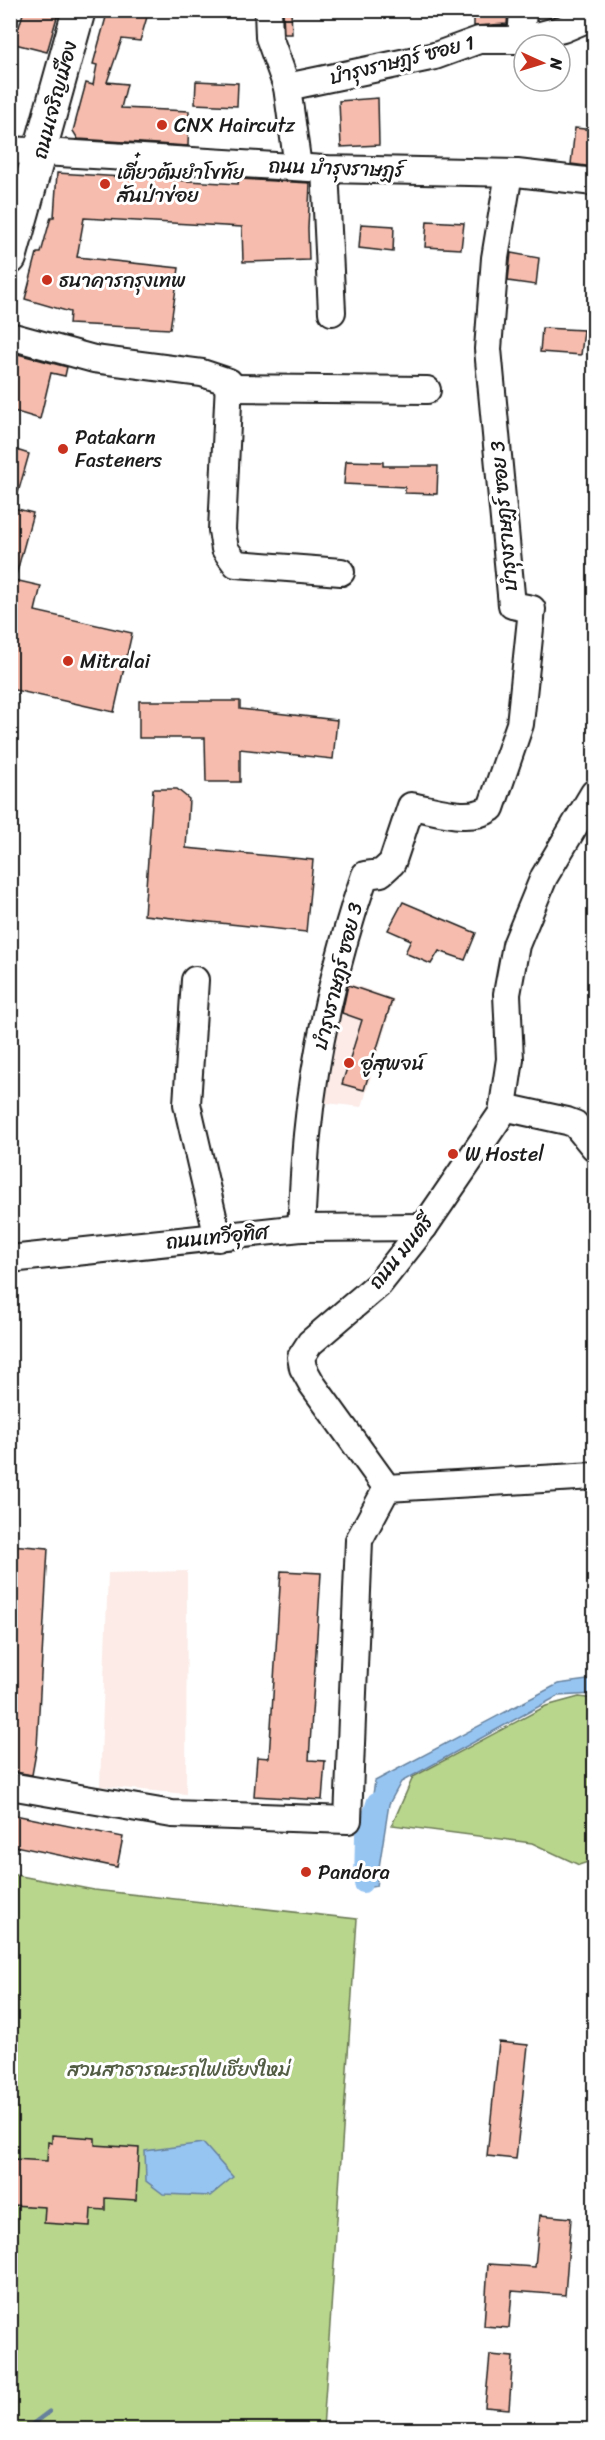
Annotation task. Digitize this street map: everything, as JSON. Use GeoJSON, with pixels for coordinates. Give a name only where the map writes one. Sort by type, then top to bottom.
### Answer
{"type":"FeatureCollection","features":[{"type":"Feature","properties":{"kind":"main road","name":"ถนนเจริญเมือง"},"geometry":{"type":"LineString","coordinates":[[10,258],[26,151],[79,10]]}},
{"type":"Feature","properties":{"kind":"street"},"geometry":{"type":"LineString","coordinates":[[268,10],[269,37],[287,87],[297,167]]}},
{"type":"Feature","properties":{"kind":"street"},"geometry":{"type":"LineString","coordinates":[[521,33],[523,10]]}},
{"type":"Feature","properties":{"kind":"street","name":"บำรุงราษฏร์ ซอย 1"},"geometry":{"type":"LineString","coordinates":[[548,33],[594,16]]}},
{"type":"Feature","properties":{"kind":"street","name":"บำรุงราษฏร์ ซอย 1"},"geometry":{"type":"LineString","coordinates":[[287,87],[435,56],[480,40],[512,40]]}},
{"type":"Feature","properties":{"kind":"street","name":"ถนน บำรุงราษฏร์"},"geometry":{"type":"LineString","coordinates":[[26,151],[325,169],[509,173],[594,182]]}},
{"type":"Feature","properties":{"kind":"street"},"geometry":{"type":"LineString","coordinates":[[325,169],[332,312]]}},
{"type":"Feature","properties":{"kind":"street","name":"บำรุงราษฏร์ ซอย 3"},"geometry":{"type":"LineString","coordinates":[[301,1228],[307,1135],[319,1055],[348,923],[365,875],[381,873],[392,863],[411,806],[472,816],[482,814],[491,808],[520,724],[532,609],[512,605],[488,349],[495,258],[509,173]]}},
{"type":"Feature","properties":{"kind":"street"},"geometry":{"type":"LineString","coordinates":[[10,336],[94,359],[202,373],[229,382],[222,530],[225,549],[236,564],[341,572]]}},
{"type":"Feature","properties":{"kind":"street"},"geometry":{"type":"LineString","coordinates":[[228,388],[427,390]]}},
{"type":"Feature","properties":{"kind":"street","name":"ถนน มนตรี"},"geometry":{"type":"LineString","coordinates":[[387,1488],[312,1384],[303,1368],[301,1358],[310,1343],[379,1284],[424,1227],[502,1113],[510,1059],[507,994],[516,945],[544,877],[594,793]]}},
{"type":"Feature","properties":{"kind":"street"},"geometry":{"type":"LineString","coordinates":[[195,980],[187,1104],[218,1238]]}},
{"type":"Feature","properties":{"kind":"street"},"geometry":{"type":"LineString","coordinates":[[503,1107],[557,1118],[574,1124],[594,1147]]}},
{"type":"Feature","properties":{"kind":"street","name":"ถนนเทวีอุทิศ"},"geometry":{"type":"LineString","coordinates":[[10,1259],[301,1228],[424,1227]]}},
{"type":"Feature","properties":{"kind":"street"},"geometry":{"type":"LineString","coordinates":[[10,1786],[172,1815],[348,1820],[359,1540],[387,1488],[594,1476]]}},
{"type":"Feature","properties":{"kind":"shaded area","name":"อู่สุพจน์"},"geometry":{"type":"Polygon","coordinates":[[[341,980],[394,999],[362,1107],[317,1102],[341,980]]]}},
{"type":"Feature","properties":{"kind":"shaded area"},"geometry":{"type":"Polygon","coordinates":[[[187,1571],[186,1794],[100,1786],[108,1573],[187,1571]]]}},
{"type":"Feature","properties":{"kind":"green space"},"geometry":{"type":"Polygon","coordinates":[[[579,1697],[594,1699],[594,1860],[579,1865],[532,1843],[392,1825],[413,1777],[546,1706],[579,1697]]]}},
{"type":"Feature","properties":{"kind":"green space","name":"สวนสาธารณะรถไฟเชียงใหม่"},"geometry":{"type":"Polygon","coordinates":[[[10,1874],[94,1890],[357,1919],[323,2429],[11,2429],[10,1874]]]}},
{"type":"Feature","properties":{"kind":"water"},"geometry":{"type":"Polygon","coordinates":[[[594,1679],[594,1694],[558,1696],[401,1782],[389,1804],[376,1886],[359,1889],[375,1781],[558,1684],[594,1679]]]}},
{"type":"Feature","properties":{"kind":"water"},"geometry":{"type":"Polygon","coordinates":[[[203,2143],[233,2177],[210,2196],[163,2194],[146,2181],[145,2151],[203,2143]]]}},
{"type":"Feature","properties":{"kind":"building"},"geometry":{"type":"Polygon","coordinates":[[[24,10],[59,10],[47,52],[11,43],[15,26],[19,27],[24,10]]]}},
{"type":"Feature","properties":{"kind":"building"},"geometry":{"type":"Polygon","coordinates":[[[108,10],[149,10],[140,41],[122,39],[107,82],[127,84],[121,108],[189,111],[188,146],[78,139],[73,131],[86,83],[93,85],[97,65],[93,64],[108,10]]]}},
{"type":"Feature","properties":{"kind":"building"},"geometry":{"type":"Polygon","coordinates":[[[283,10],[291,10],[292,34],[284,34],[283,10]]]}},
{"type":"Feature","properties":{"kind":"building"},"geometry":{"type":"Polygon","coordinates":[[[474,10],[508,10],[507,24],[474,26],[474,10]]]}},
{"type":"Feature","properties":{"kind":"building"},"geometry":{"type":"Polygon","coordinates":[[[196,81],[238,83],[237,106],[195,104],[196,81]]]}},
{"type":"Feature","properties":{"kind":"building"},"geometry":{"type":"Polygon","coordinates":[[[378,98],[379,145],[341,147],[339,101],[378,98]]]}},
{"type":"Feature","properties":{"kind":"building"},"geometry":{"type":"Polygon","coordinates":[[[575,128],[594,130],[594,167],[571,164],[575,128]]]}},
{"type":"Feature","properties":{"kind":"building"},"geometry":{"type":"Polygon","coordinates":[[[57,173],[238,184],[239,179],[310,183],[309,260],[243,262],[242,227],[84,218],[77,257],[179,268],[170,329],[69,324],[70,312],[25,299],[37,253],[41,253],[51,217],[54,217],[57,173]]]}},
{"type":"Feature","properties":{"kind":"building"},"geometry":{"type":"Polygon","coordinates":[[[427,221],[464,223],[461,249],[425,247],[427,221]]]}},
{"type":"Feature","properties":{"kind":"building"},"geometry":{"type":"Polygon","coordinates":[[[361,224],[394,226],[393,252],[359,248],[361,224]]]}},
{"type":"Feature","properties":{"kind":"building"},"geometry":{"type":"Polygon","coordinates":[[[511,253],[539,258],[536,285],[508,281],[511,253]]]}},
{"type":"Feature","properties":{"kind":"building"},"geometry":{"type":"Polygon","coordinates":[[[542,328],[584,330],[581,355],[540,352],[542,328]]]}},
{"type":"Feature","properties":{"kind":"building"},"geometry":{"type":"Polygon","coordinates":[[[10,352],[67,367],[65,376],[51,373],[40,419],[10,410],[10,352]]]}},
{"type":"Feature","properties":{"kind":"building"},"geometry":{"type":"Polygon","coordinates":[[[10,448],[29,454],[14,507],[10,506],[10,448]]]}},
{"type":"Feature","properties":{"kind":"building"},"geometry":{"type":"Polygon","coordinates":[[[346,461],[383,462],[383,466],[438,466],[437,494],[405,493],[405,487],[344,484],[346,461]]]}},
{"type":"Feature","properties":{"kind":"building"},"geometry":{"type":"Polygon","coordinates":[[[10,507],[33,513],[15,579],[10,578],[10,507]]]}},
{"type":"Feature","properties":{"kind":"building","name":"Mitralai"},"geometry":{"type":"Polygon","coordinates":[[[10,579],[41,586],[35,611],[132,633],[114,712],[10,689],[10,579]]]}},
{"type":"Feature","properties":{"kind":"building"},"geometry":{"type":"Polygon","coordinates":[[[139,701],[240,701],[240,709],[337,720],[333,759],[240,749],[240,782],[206,782],[205,738],[139,738],[139,701]]]}},
{"type":"Feature","properties":{"kind":"building"},"geometry":{"type":"Polygon","coordinates":[[[153,789],[177,789],[189,799],[186,848],[313,860],[306,932],[144,915],[153,789]]]}},
{"type":"Feature","properties":{"kind":"building"},"geometry":{"type":"Polygon","coordinates":[[[403,902],[476,933],[465,960],[439,951],[431,964],[405,953],[411,940],[388,930],[403,902]]]}},
{"type":"Feature","properties":{"kind":"building"},"geometry":{"type":"Polygon","coordinates":[[[348,985],[392,1000],[364,1090],[342,1084],[362,1020],[342,1013],[348,985]]]}},
{"type":"Feature","properties":{"kind":"building"},"geometry":{"type":"Polygon","coordinates":[[[10,1545],[48,1548],[37,1747],[32,1775],[10,1771],[10,1545]]]}},
{"type":"Feature","properties":{"kind":"building"},"geometry":{"type":"Polygon","coordinates":[[[281,1571],[321,1573],[309,1760],[325,1761],[322,1800],[254,1796],[257,1757],[269,1758],[281,1571]]]}},
{"type":"Feature","properties":{"kind":"building"},"geometry":{"type":"Polygon","coordinates":[[[10,1814],[123,1837],[117,1867],[10,1845],[10,1814]]]}},
{"type":"Feature","properties":{"kind":"building"},"geometry":{"type":"Polygon","coordinates":[[[499,2042],[528,2045],[516,2159],[487,2156],[499,2042]]]}},
{"type":"Feature","properties":{"kind":"building"},"geometry":{"type":"Polygon","coordinates":[[[52,2135],[95,2138],[95,2145],[139,2148],[136,2200],[105,2198],[105,2210],[91,2209],[90,2226],[44,2223],[45,2207],[12,2205],[14,2159],[47,2161],[48,2142],[52,2143],[52,2135]]]}},
{"type":"Feature","properties":{"kind":"building"},"geometry":{"type":"Polygon","coordinates":[[[540,2215],[571,2218],[565,2295],[512,2291],[509,2328],[484,2326],[488,2264],[535,2267],[540,2215]]]}},
{"type":"Feature","properties":{"kind":"building"},"geometry":{"type":"Polygon","coordinates":[[[490,2355],[513,2357],[509,2409],[485,2407],[490,2355]]]}},
{"type":"Feature","properties":{"kind":"waterway"},"geometry":{"type":"LineString","coordinates":[[363,1884],[364,1836],[376,1801]]}},
{"type":"Feature","properties":{"kind":"waterway"},"geometry":{"type":"LineString","coordinates":[[25,2430],[49,2412]]}},
{"type":"Feature","properties":{"kind":"place","name":"CNX Haircutz"},"geometry":{"type":"Point","coordinates":[162,125]}},
{"type":"Feature","properties":{"kind":"place","name":"เตี๋ยวต้มยำโขทัย สันป่าข่อย"},"geometry":{"type":"Point","coordinates":[105,184]}},
{"type":"Feature","properties":{"kind":"place","name":"ธนาคารกรุงเทพ"},"geometry":{"type":"Point","coordinates":[47,280]}},
{"type":"Feature","properties":{"kind":"place","name":"Patakarn Fasteners"},"geometry":{"type":"Point","coordinates":[63,449]}},
{"type":"Feature","properties":{"kind":"place","name":"Mitralai"},"geometry":{"type":"Point","coordinates":[68,661]}},
{"type":"Feature","properties":{"kind":"place","name":"อู่สุพจน์"},"geometry":{"type":"Point","coordinates":[349,1063]}},
{"type":"Feature","properties":{"kind":"place","name":"W Hostel"},"geometry":{"type":"Point","coordinates":[453,1154]}},
{"type":"Feature","properties":{"kind":"place","name":"Pandora"},"geometry":{"type":"Point","coordinates":[306,1872]}}]}
